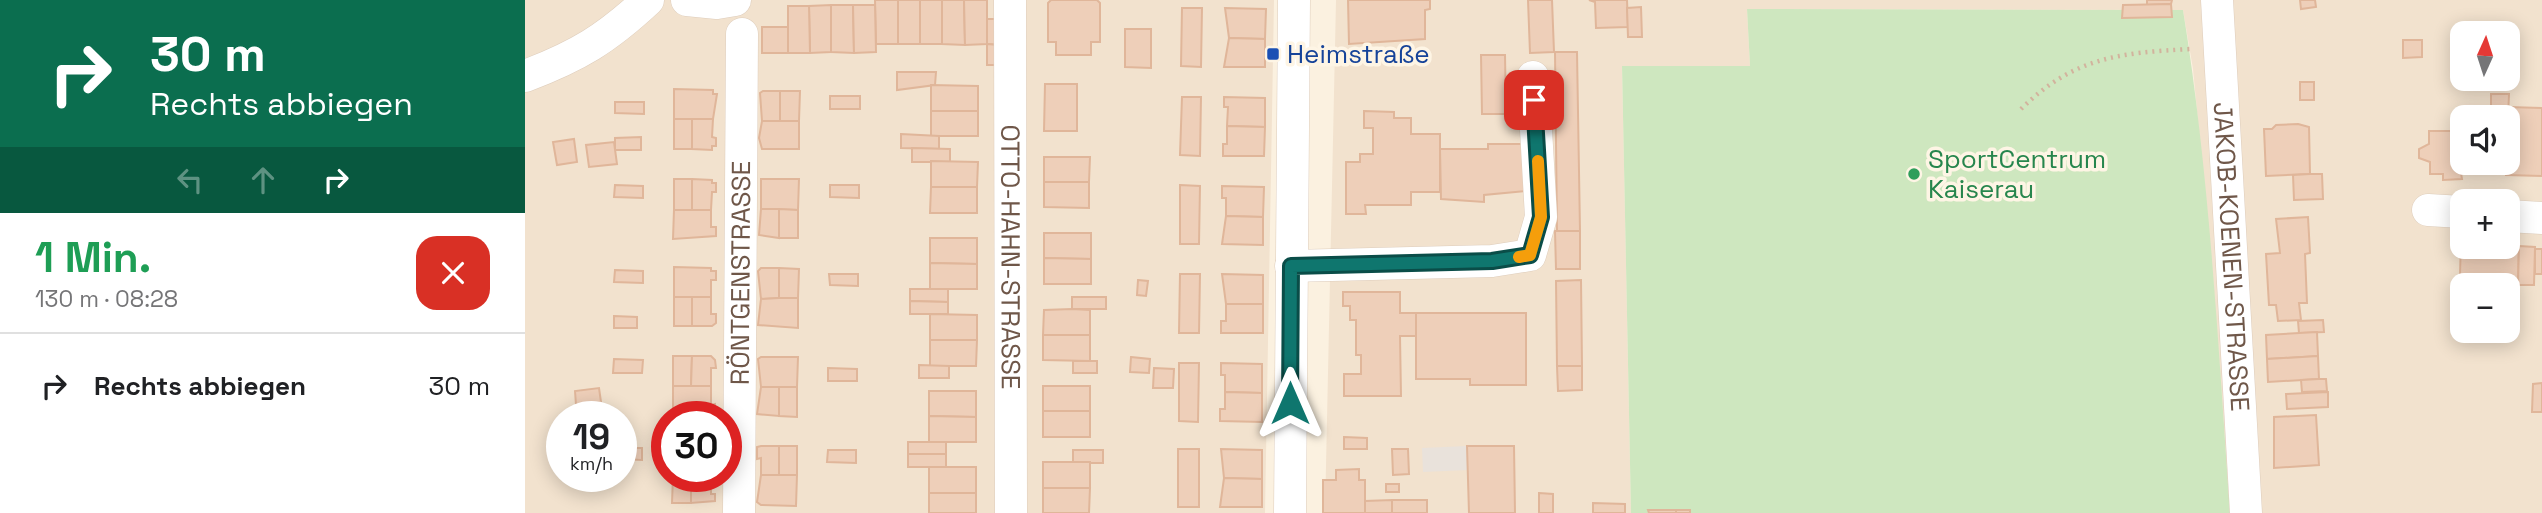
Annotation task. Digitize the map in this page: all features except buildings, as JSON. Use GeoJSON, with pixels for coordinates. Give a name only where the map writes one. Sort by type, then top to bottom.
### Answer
{"type":"FeatureCollection","features":[{"type":"Feature","properties":{"kind":"street"},"geometry":{"type":"LineString","coordinates":[[525,76],[572,58],[615,31],[648,0]]}},
{"type":"Feature","properties":{"kind":"street"},"geometry":{"type":"LineString","coordinates":[[687,0],[717,3],[735,0]]}},
{"type":"Feature","properties":{"kind":"street","name":"OTTO-HAHN-STRASSE"},"geometry":{"type":"LineString","coordinates":[[1010,0],[1011,513]]}},
{"type":"Feature","properties":{"kind":"street"},"geometry":{"type":"LineString","coordinates":[[1290,513],[1294,0]]}},
{"type":"Feature","properties":{"kind":"street","name":"JAKOB-KOENEN-STRASSE"},"geometry":{"type":"LineString","coordinates":[[2217,0],[2246,513]]}},
{"type":"Feature","properties":{"kind":"street","name":"RÖNTGENSTRASSE"},"geometry":{"type":"LineString","coordinates":[[739,513],[743,34]]}},
{"type":"Feature","properties":{"kind":"street"},"geometry":{"type":"LineString","coordinates":[[1291,266],[1492,261],[1530,255],[1541,217],[1533,77]]}},
{"type":"Feature","properties":{"kind":"street"},"geometry":{"type":"LineString","coordinates":[[2428,210],[2450,211]]}},
{"type":"Feature","properties":{"kind":"street"},"geometry":{"type":"LineString","coordinates":[[2520,217],[2542,218]]}},
{"type":"Feature","properties":{"kind":"path"},"geometry":{"type":"LineString","coordinates":[[2021,110],[2039,92],[2089,61],[2155,51],[2219,47]]}},
{"type":"Feature","properties":{"kind":"shaded area"},"geometry":{"type":"Polygon","coordinates":[[[525,0],[1274,0],[1265,513],[525,513],[525,0]]]}},
{"type":"Feature","properties":{"kind":"shaded area"},"geometry":{"type":"Polygon","coordinates":[[[1336,0],[2542,0],[2542,513],[2230,513],[2213,279],[2193,69],[2183,10],[1747,9],[1750,66],[1622,67],[1631,513],[1325,513],[1336,0]]]}},
{"type":"Feature","properties":{"kind":"shaded area"},"geometry":{"type":"Polygon","coordinates":[[[1467,446],[1468,470],[1423,472],[1422,448],[1467,446]]]}},
{"type":"Feature","properties":{"kind":"green space","name":"SportCentrum Kaiserau"},"geometry":{"type":"Polygon","coordinates":[[[1747,9],[2183,10],[2207,198],[2230,513],[1631,513],[1622,66],[1750,66],[1747,9]]]}},
{"type":"Feature","properties":{"kind":"slow traffic"},"geometry":{"type":"LineString","coordinates":[[1519,257],[1530,255],[1541,217],[1538,161]]}},
{"type":"Feature","properties":{"kind":"place","name":"Heimstraße"},"geometry":{"type":"Point","coordinates":[1273,54]}},
{"type":"Feature","properties":{"kind":"place","name":"SportCentrum Kaiserau"},"geometry":{"type":"Point","coordinates":[1914,174]}},
{"type":"Feature","properties":{"kind":"route"},"geometry":{"type":"LineString","coordinates":[[1290,403],[1291,266],[1492,261],[1530,255],[1541,217],[1534,100]]}}]}
